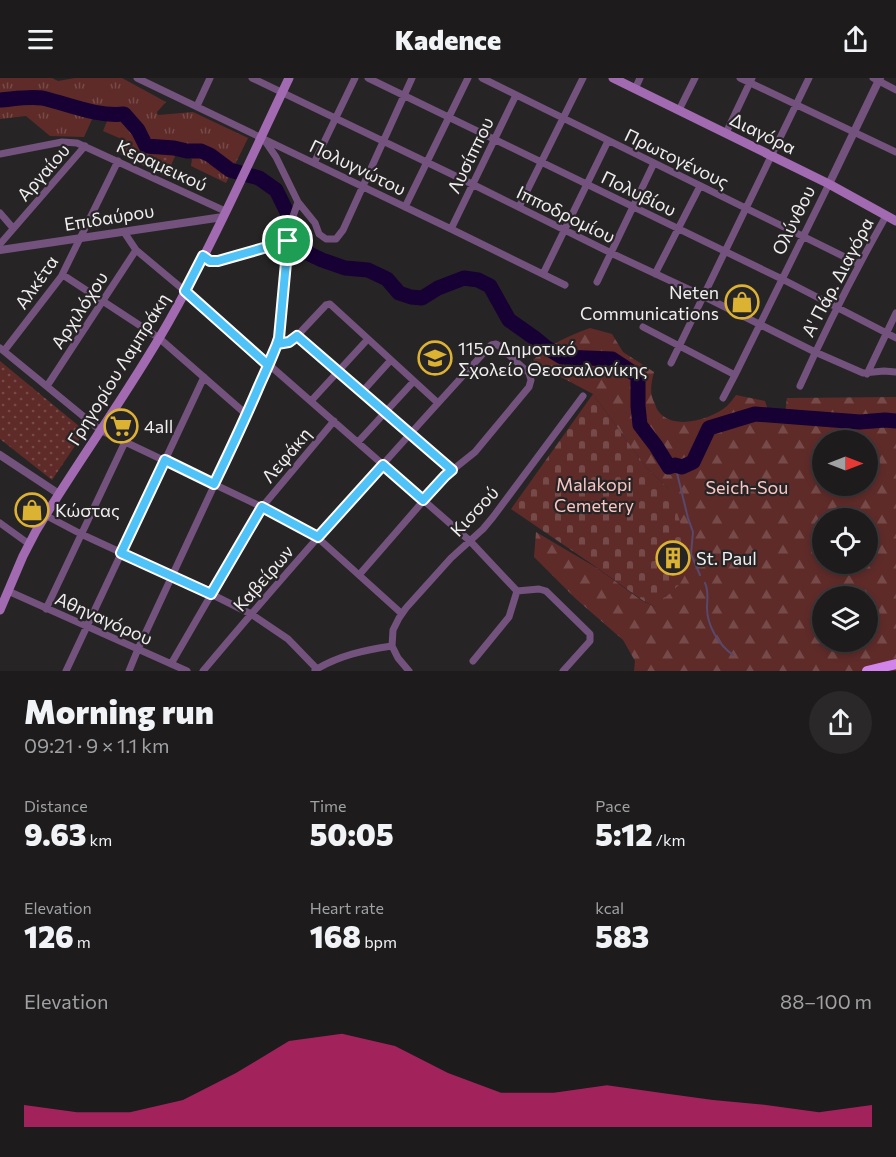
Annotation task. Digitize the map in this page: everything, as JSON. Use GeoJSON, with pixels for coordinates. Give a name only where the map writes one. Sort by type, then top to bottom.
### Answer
{"type":"FeatureCollection","features":[{"type":"Feature","properties":{"kind":"highway"},"geometry":{"type":"LineString","coordinates":[[867,671],[896,664]]}},
{"type":"Feature","properties":{"kind":"main road","name":"Γρηγορίου Λαμπράκη"},"geometry":{"type":"LineString","coordinates":[[0,609],[29,544],[45,515],[159,338],[185,291],[289,78]]}},
{"type":"Feature","properties":{"kind":"main road","name":"Διαγόρα"},"geometry":{"type":"LineString","coordinates":[[613,78],[829,184],[896,221]]}},
{"type":"Feature","properties":{"kind":"street","name":"Πολυγνώτου"},"geometry":{"type":"LineString","coordinates":[[136,78],[565,285]]}},
{"type":"Feature","properties":{"kind":"street"},"geometry":{"type":"LineString","coordinates":[[155,86],[159,78]]}},
{"type":"Feature","properties":{"kind":"street"},"geometry":{"type":"LineString","coordinates":[[197,106],[210,78]]}},
{"type":"Feature","properties":{"kind":"street","name":"Ιπποδρομίου"},"geometry":{"type":"LineString","coordinates":[[252,78],[815,352],[867,374]]}},
{"type":"Feature","properties":{"kind":"street"},"geometry":{"type":"LineString","coordinates":[[314,163],[355,78]]}},
{"type":"Feature","properties":{"kind":"street","name":"Πολυβίου"},"geometry":{"type":"LineString","coordinates":[[368,78],[782,279],[896,338]]}},
{"type":"Feature","properties":{"kind":"street"},"geometry":{"type":"LineString","coordinates":[[261,137],[276,157],[298,202],[315,223],[320,236],[335,239],[342,233],[412,78]]}},
{"type":"Feature","properties":{"kind":"street"},"geometry":{"type":"LineString","coordinates":[[405,207],[468,78]]}},
{"type":"Feature","properties":{"kind":"street","name":"Πρωτογένους"},"geometry":{"type":"LineString","coordinates":[[482,78],[859,264]]}},
{"type":"Feature","properties":{"kind":"street"},"geometry":{"type":"LineString","coordinates":[[519,207],[583,78]]}},
{"type":"Feature","properties":{"kind":"street"},"geometry":{"type":"LineString","coordinates":[[634,89],[640,78]]}},
{"type":"Feature","properties":{"kind":"street"},"geometry":{"type":"LineString","coordinates":[[679,110],[695,78]]}},
{"type":"Feature","properties":{"kind":"street"},"geometry":{"type":"LineString","coordinates":[[740,78],[751,81],[896,152]]}},
{"type":"Feature","properties":{"kind":"street"},"geometry":{"type":"LineString","coordinates":[[671,363],[809,78]]}},
{"type":"Feature","properties":{"kind":"street"},"geometry":{"type":"LineString","coordinates":[[877,79],[896,90]]}},
{"type":"Feature","properties":{"kind":"street","name":"Ολύνθου"},"geometry":{"type":"LineString","coordinates":[[735,375],[854,132],[877,79]]}},
{"type":"Feature","properties":{"kind":"street"},"geometry":{"type":"LineString","coordinates":[[726,133],[751,81]]}},
{"type":"Feature","properties":{"kind":"street","name":"Λυσίππου"},"geometry":{"type":"LineString","coordinates":[[451,229],[516,95]]}},
{"type":"Feature","properties":{"kind":"street"},"geometry":{"type":"LineString","coordinates":[[543,274],[608,141]]}},
{"type":"Feature","properties":{"kind":"street","name":"Κεραμεικού"},"geometry":{"type":"LineString","coordinates":[[0,154],[65,142],[76,143],[118,161],[224,214]]}},
{"type":"Feature","properties":{"kind":"street","name":"Αργαίου"},"geometry":{"type":"LineString","coordinates":[[0,244],[85,146]]}},
{"type":"Feature","properties":{"kind":"street","name":"Αλκέτα"},"geometry":{"type":"LineString","coordinates":[[2,349],[63,275],[118,161]]}},
{"type":"Feature","properties":{"kind":"street"},"geometry":{"type":"LineString","coordinates":[[597,282],[654,163]]}},
{"type":"Feature","properties":{"kind":"street"},"geometry":{"type":"LineString","coordinates":[[655,274],[700,186]]}},
{"type":"Feature","properties":{"kind":"street"},"geometry":{"type":"LineString","coordinates":[[129,671],[247,415],[277,344],[281,325],[290,225],[298,202]]}},
{"type":"Feature","properties":{"kind":"street"},"geometry":{"type":"LineString","coordinates":[[0,213],[14,228]]}},
{"type":"Feature","properties":{"kind":"street","name":"Επιδαύρου"},"geometry":{"type":"LineString","coordinates":[[0,250],[124,232],[224,214]]}},
{"type":"Feature","properties":{"kind":"street","name":"Α' Πάρ. Διαγόρα"},"geometry":{"type":"LineString","coordinates":[[800,386],[859,264],[886,216]]}},
{"type":"Feature","properties":{"kind":"street"},"geometry":{"type":"LineString","coordinates":[[124,232],[136,250],[470,541],[517,591]]}},
{"type":"Feature","properties":{"kind":"street"},"geometry":{"type":"LineString","coordinates":[[203,256],[210,261],[218,261],[288,241]]}},
{"type":"Feature","properties":{"kind":"street","name":"Αρχιλόχου"},"geometry":{"type":"LineString","coordinates":[[47,386],[136,250]]}},
{"type":"Feature","properties":{"kind":"street"},"geometry":{"type":"LineString","coordinates":[[63,275],[159,338],[247,415]]}},
{"type":"Feature","properties":{"kind":"street"},"geometry":{"type":"LineString","coordinates":[[277,344],[289,342],[297,336],[329,304],[438,403]]}},
{"type":"Feature","properties":{"kind":"street"},"geometry":{"type":"LineString","coordinates":[[867,374],[896,313]]}},
{"type":"Feature","properties":{"kind":"street"},"geometry":{"type":"LineString","coordinates":[[643,327],[735,375],[723,398]]}},
{"type":"Feature","properties":{"kind":"street"},"geometry":{"type":"LineString","coordinates":[[297,336],[452,470],[423,500],[359,575]]}},
{"type":"Feature","properties":{"kind":"street"},"geometry":{"type":"LineString","coordinates":[[311,401],[367,340]]}},
{"type":"Feature","properties":{"kind":"street","name":"Καβείρων"},"geometry":{"type":"LineString","coordinates":[[203,671],[318,537],[438,403],[490,345],[496,344],[527,371],[531,378],[530,387],[475,452],[452,470]]}},
{"type":"Feature","properties":{"kind":"street"},"geometry":{"type":"LineString","coordinates":[[2,349],[100,430],[262,507],[318,537],[401,613]]}},
{"type":"Feature","properties":{"kind":"street"},"geometry":{"type":"LineString","coordinates":[[362,392],[390,361]]}},
{"type":"Feature","properties":{"kind":"street"},"geometry":{"type":"LineString","coordinates":[[867,374],[884,371],[896,372]]}},
{"type":"Feature","properties":{"kind":"street"},"geometry":{"type":"LineString","coordinates":[[66,671],[204,377]]}},
{"type":"Feature","properties":{"kind":"street"},"geometry":{"type":"LineString","coordinates":[[358,442],[414,381]]}},
{"type":"Feature","properties":{"kind":"street","name":"Κισσού"},"geometry":{"type":"LineString","coordinates":[[392,646],[393,630],[401,613],[458,550],[483,529],[583,396]]}},
{"type":"Feature","properties":{"kind":"street","name":"Λεφάκη"},"geometry":{"type":"LineString","coordinates":[[171,664],[262,507],[334,421]]}},
{"type":"Feature","properties":{"kind":"street"},"geometry":{"type":"LineString","coordinates":[[46,609],[125,442]]}},
{"type":"Feature","properties":{"kind":"street"},"geometry":{"type":"LineString","coordinates":[[0,456],[59,494]]}},
{"type":"Feature","properties":{"kind":"street"},"geometry":{"type":"LineString","coordinates":[[45,515],[251,614],[288,639],[315,670],[352,653],[392,646],[409,671]]}},
{"type":"Feature","properties":{"kind":"street"},"geometry":{"type":"LineString","coordinates":[[0,523],[29,544]]}},
{"type":"Feature","properties":{"kind":"street"},"geometry":{"type":"LineString","coordinates":[[517,591],[539,588],[546,591],[590,634],[590,641],[563,671]]}},
{"type":"Feature","properties":{"kind":"street","name":"Αθηναγόρου"},"geometry":{"type":"LineString","coordinates":[[8,591],[187,671]]}},
{"type":"Feature","properties":{"kind":"street"},"geometry":{"type":"LineString","coordinates":[[473,661],[509,617],[517,591]]}},
{"type":"Feature","properties":{"kind":"green space"},"geometry":{"type":"Polygon","coordinates":[[[0,78],[52,78],[58,81],[75,78],[122,78],[166,102],[157,112],[158,115],[193,112],[248,138],[226,183],[191,166],[192,159],[178,153],[171,158],[146,148],[126,157],[120,154],[126,141],[103,131],[107,121],[94,115],[84,137],[50,136],[26,116],[0,119],[0,78]]]}},
{"type":"Feature","properties":{"kind":"green space"},"geometry":{"type":"Polygon","coordinates":[[[146,148],[175,156],[166,177],[126,157],[146,148]]]}},
{"type":"Feature","properties":{"kind":"green space","name":"Seich-Sou"},"geometry":{"type":"Polygon","coordinates":[[[590,328],[612,334],[623,352],[654,372],[651,388],[653,400],[659,412],[674,421],[703,419],[727,406],[736,395],[765,401],[768,410],[784,420],[787,398],[896,397],[896,671],[634,671],[635,661],[623,640],[576,599],[534,557],[536,532],[597,568],[641,600],[655,607],[669,489],[646,467],[593,394],[533,360],[567,337],[590,328]]]}},
{"type":"Feature","properties":{"kind":"green space"},"geometry":{"type":"Polygon","coordinates":[[[0,361],[85,431],[52,480],[0,439],[0,361]]]}},
{"type":"Feature","properties":{"kind":"green space","name":"Malakopi Cemetery"},"geometry":{"type":"Polygon","coordinates":[[[593,394],[646,467],[669,489],[693,560],[680,584],[655,607],[511,509],[593,394]]]}},
{"type":"Feature","properties":{"kind":"waterway"},"geometry":{"type":"LineString","coordinates":[[0,100],[42,98],[103,114],[124,114],[138,130],[146,146],[201,151],[210,155],[230,170],[259,178],[276,190],[287,212]]}},
{"type":"Feature","properties":{"kind":"waterway"},"geometry":{"type":"LineString","coordinates":[[296,231],[301,250],[345,268],[368,270],[387,279],[399,293],[411,297],[422,298],[438,288],[464,278],[478,280],[490,286],[509,320],[562,357],[612,359],[638,376],[640,425],[669,467],[675,465],[682,467],[693,462],[709,428],[755,414],[860,422],[896,421]]}},
{"type":"Feature","properties":{"kind":"waterway"},"geometry":{"type":"LineString","coordinates":[[675,465],[693,532],[691,554],[700,575]]}},
{"type":"Feature","properties":{"kind":"waterway"},"geometry":{"type":"LineString","coordinates":[[705,583],[708,615],[712,628],[723,646],[733,655]]}},
{"type":"Feature","properties":{"kind":"place","name":"Neten Communications"},"geometry":{"type":"Point","coordinates":[742,302]}},
{"type":"Feature","properties":{"kind":"place","name":"115o Δημοτικό Σχολείο Θεσσαλονίκης"},"geometry":{"type":"Point","coordinates":[435,358]}},
{"type":"Feature","properties":{"kind":"place","name":"4all"},"geometry":{"type":"Point","coordinates":[121,426]}},
{"type":"Feature","properties":{"kind":"place","name":"Κώστας"},"geometry":{"type":"Point","coordinates":[32,510]}},
{"type":"Feature","properties":{"kind":"place","name":"St. Paul"},"geometry":{"type":"Point","coordinates":[673,558]}},
{"type":"Feature","properties":{"kind":"route"},"geometry":{"type":"LineString","coordinates":[[288,241],[218,261],[210,261],[203,256],[185,291],[268,365],[275,350],[277,344],[289,342],[297,336],[452,470],[423,500],[383,465],[318,537],[262,507],[211,594],[121,553],[165,460],[214,484],[247,415],[275,350],[279,338],[288,241]]}}]}
